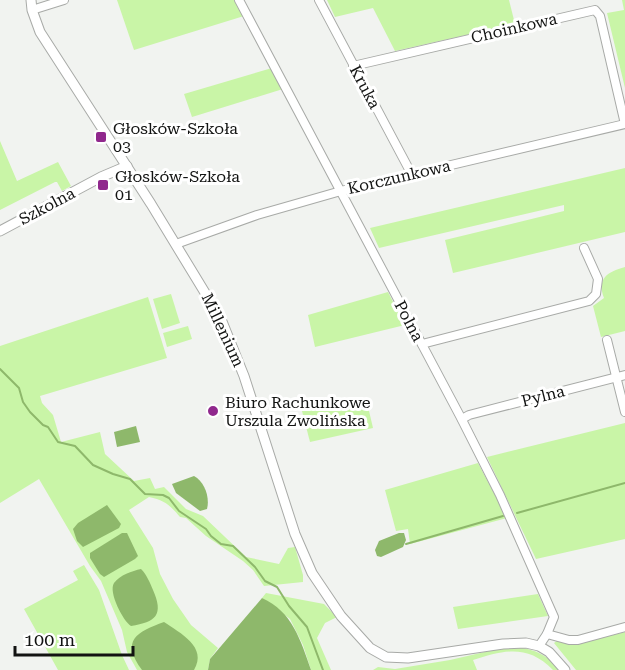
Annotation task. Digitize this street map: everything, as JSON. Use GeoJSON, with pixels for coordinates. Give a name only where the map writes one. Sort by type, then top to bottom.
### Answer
{"type":"FeatureCollection","features":[{"type":"Feature","properties":{"kind":"street"},"geometry":{"type":"LineString","coordinates":[[32,5],[64,0]]}},
{"type":"Feature","properties":{"kind":"street","name":"Polna"},"geometry":{"type":"LineString","coordinates":[[239,0],[462,419],[500,495],[554,617],[539,646]]}},
{"type":"Feature","properties":{"kind":"street","name":"Kruka"},"geometry":{"type":"LineString","coordinates":[[319,0],[411,173]]}},
{"type":"Feature","properties":{"kind":"street","name":"Millenium"},"geometry":{"type":"LineString","coordinates":[[32,5],[40,32],[176,244],[211,301],[230,338],[284,505],[307,564],[324,592],[370,648],[382,655],[402,659],[511,643],[539,646]]}},
{"type":"Feature","properties":{"kind":"street","name":"Choinkowa"},"geometry":{"type":"LineString","coordinates":[[353,66],[593,10],[600,16],[625,124]]}},
{"type":"Feature","properties":{"kind":"street","name":"Korczunkowa"},"geometry":{"type":"LineString","coordinates":[[176,244],[257,215],[341,190],[625,124]]}},
{"type":"Feature","properties":{"kind":"street","name":"Szkolna"},"geometry":{"type":"LineString","coordinates":[[0,231],[101,177],[127,166]]}},
{"type":"Feature","properties":{"kind":"street"},"geometry":{"type":"LineString","coordinates":[[422,344],[585,303],[596,294],[598,279],[584,248]]}},
{"type":"Feature","properties":{"kind":"street"},"geometry":{"type":"LineString","coordinates":[[607,340],[625,412]]}},
{"type":"Feature","properties":{"kind":"street","name":"Pylna"},"geometry":{"type":"LineString","coordinates":[[462,419],[469,415],[625,375]]}},
{"type":"Feature","properties":{"kind":"street"},"geometry":{"type":"LineString","coordinates":[[547,634],[578,640],[625,627]]}},
{"type":"Feature","properties":{"kind":"street"},"geometry":{"type":"LineString","coordinates":[[539,646],[553,655],[565,670]]}},
{"type":"Feature","properties":{"kind":"shaded area"},"geometry":{"type":"Polygon","coordinates":[[[117,0],[236,0],[244,16],[134,50],[117,0]]]}},
{"type":"Feature","properties":{"kind":"shaded area"},"geometry":{"type":"Polygon","coordinates":[[[327,0],[509,0],[515,24],[395,51],[373,8],[335,17],[327,0]]]}},
{"type":"Feature","properties":{"kind":"shaded area"},"geometry":{"type":"Polygon","coordinates":[[[622,0],[625,0],[625,88],[607,13],[624,10],[622,0]]]}},
{"type":"Feature","properties":{"kind":"shaded area"},"geometry":{"type":"Polygon","coordinates":[[[272,68],[283,89],[192,117],[184,94],[272,68]]]}},
{"type":"Feature","properties":{"kind":"shaded area"},"geometry":{"type":"Polygon","coordinates":[[[0,141],[17,181],[58,162],[71,186],[62,191],[55,182],[0,210],[0,141]]]}},
{"type":"Feature","properties":{"kind":"shaded area"},"geometry":{"type":"Polygon","coordinates":[[[625,168],[625,232],[453,273],[445,240],[564,211],[564,205],[379,248],[370,228],[625,168]]]}},
{"type":"Feature","properties":{"kind":"shaded area"},"geometry":{"type":"Polygon","coordinates":[[[625,267],[625,331],[601,337],[593,306],[604,298],[602,285],[605,277],[625,267]]]}},
{"type":"Feature","properties":{"kind":"shaded area"},"geometry":{"type":"Polygon","coordinates":[[[388,292],[405,325],[315,347],[308,315],[388,292]]]}},
{"type":"Feature","properties":{"kind":"shaded area"},"geometry":{"type":"Polygon","coordinates":[[[171,294],[180,323],[162,329],[153,299],[171,294]]]}},
{"type":"Feature","properties":{"kind":"shaded area"},"geometry":{"type":"Polygon","coordinates":[[[148,297],[167,358],[40,396],[42,403],[53,415],[61,442],[100,432],[105,454],[134,481],[150,478],[155,489],[164,487],[186,509],[203,516],[246,557],[279,564],[288,548],[295,547],[303,582],[264,586],[253,570],[243,561],[206,536],[186,518],[180,517],[163,501],[149,497],[129,510],[153,548],[160,574],[173,599],[191,625],[218,648],[210,659],[208,670],[137,670],[127,652],[122,630],[101,581],[39,479],[0,503],[0,346],[148,297]]]}},
{"type":"Feature","properties":{"kind":"shaded area"},"geometry":{"type":"Polygon","coordinates":[[[188,326],[192,339],[167,347],[163,333],[188,326]]]}},
{"type":"Feature","properties":{"kind":"shaded area"},"geometry":{"type":"Polygon","coordinates":[[[366,398],[373,428],[310,442],[302,411],[366,398]]]}},
{"type":"Feature","properties":{"kind":"shaded area"},"geometry":{"type":"Polygon","coordinates":[[[625,423],[625,539],[536,559],[487,457],[625,423]]]}},
{"type":"Feature","properties":{"kind":"shaded area"},"geometry":{"type":"Polygon","coordinates":[[[136,426],[140,442],[117,447],[114,432],[136,426]]]}},
{"type":"Feature","properties":{"kind":"shaded area"},"geometry":{"type":"Polygon","coordinates":[[[478,463],[507,518],[410,544],[408,529],[396,531],[385,490],[478,463]]]}},
{"type":"Feature","properties":{"kind":"shaded area"},"geometry":{"type":"Polygon","coordinates":[[[194,476],[204,486],[207,495],[207,509],[200,511],[176,493],[172,484],[194,476]]]}},
{"type":"Feature","properties":{"kind":"shaded area"},"geometry":{"type":"Polygon","coordinates":[[[107,505],[121,524],[119,528],[83,547],[77,541],[73,529],[78,523],[107,505]]]}},
{"type":"Feature","properties":{"kind":"shaded area"},"geometry":{"type":"Polygon","coordinates":[[[122,533],[127,533],[138,556],[104,577],[90,558],[90,553],[122,533]]]}},
{"type":"Feature","properties":{"kind":"shaded area"},"geometry":{"type":"Polygon","coordinates":[[[404,533],[406,540],[403,547],[381,557],[377,556],[375,550],[379,541],[404,533]]]}},
{"type":"Feature","properties":{"kind":"shaded area"},"geometry":{"type":"Polygon","coordinates":[[[84,565],[99,590],[129,670],[58,670],[24,609],[78,580],[73,571],[84,565]]]}},
{"type":"Feature","properties":{"kind":"shaded area"},"geometry":{"type":"Polygon","coordinates":[[[141,569],[147,576],[158,606],[156,616],[152,619],[131,626],[117,606],[113,587],[119,578],[141,569]]]}},
{"type":"Feature","properties":{"kind":"shaded area"},"geometry":{"type":"Polygon","coordinates":[[[266,593],[324,604],[337,617],[325,623],[317,638],[331,670],[311,670],[303,645],[290,619],[262,598],[266,593]]]}},
{"type":"Feature","properties":{"kind":"shaded area"},"geometry":{"type":"Polygon","coordinates":[[[538,594],[548,616],[458,629],[453,607],[538,594]]]}},
{"type":"Feature","properties":{"kind":"shaded area"},"geometry":{"type":"Polygon","coordinates":[[[262,598],[281,611],[288,619],[299,638],[311,670],[208,670],[210,659],[262,598]]]}},
{"type":"Feature","properties":{"kind":"shaded area"},"geometry":{"type":"Polygon","coordinates":[[[164,622],[184,636],[195,648],[197,662],[194,670],[142,670],[132,651],[132,644],[139,634],[164,622]]]}},
{"type":"Feature","properties":{"kind":"shaded area"},"geometry":{"type":"Polygon","coordinates":[[[625,632],[625,670],[576,670],[554,643],[558,640],[581,643],[625,632]]]}},
{"type":"Feature","properties":{"kind":"shaded area"},"geometry":{"type":"Polygon","coordinates":[[[518,647],[542,654],[561,670],[553,670],[544,662],[525,653],[505,652],[473,660],[477,670],[373,670],[378,667],[395,669],[502,648],[518,647]]]}},
{"type":"Feature","properties":{"kind":"waterway"},"geometry":{"type":"LineString","coordinates":[[0,369],[19,388],[23,402],[30,412],[48,427],[58,442],[75,446],[93,465],[130,479],[145,494],[163,495],[169,498],[179,511],[206,529],[221,544],[233,546],[255,567],[265,581],[277,587],[307,627],[323,670]]}},
{"type":"Feature","properties":{"kind":"waterway"},"geometry":{"type":"LineString","coordinates":[[517,513],[625,483]]}},
{"type":"Feature","properties":{"kind":"waterway"},"geometry":{"type":"LineString","coordinates":[[406,544],[503,516]]}},
{"type":"Feature","properties":{"kind":"place","name":"Głosków-Szkoła 03"},"geometry":{"type":"Point","coordinates":[101,137]}},
{"type":"Feature","properties":{"kind":"place","name":"Głosków-Szkoła 01"},"geometry":{"type":"Point","coordinates":[103,185]}},
{"type":"Feature","properties":{"kind":"place","name":"Biuro Rachunkowe Urszula Zwolińska"},"geometry":{"type":"Point","coordinates":[213,411]}}]}
